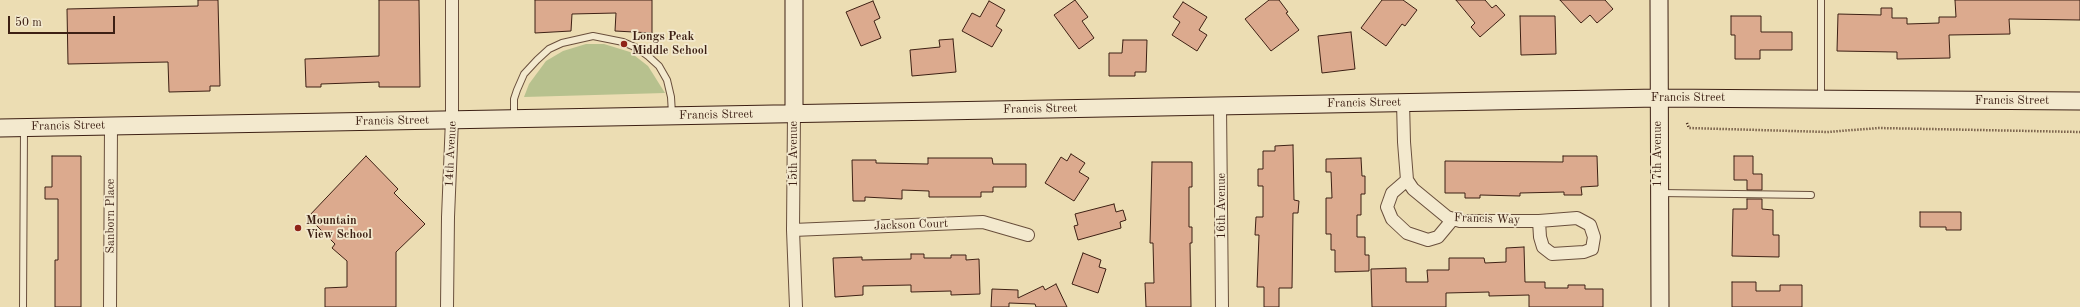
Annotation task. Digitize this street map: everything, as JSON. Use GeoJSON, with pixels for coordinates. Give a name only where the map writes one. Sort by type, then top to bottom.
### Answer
{"type":"FeatureCollection","features":[{"type":"Feature","properties":{"kind":"street","name":"14th Avenue"},"geometry":{"type":"LineString","coordinates":[[447,307],[448,217],[452,119],[452,0]]}},
{"type":"Feature","properties":{"kind":"street","name":"15th Avenue"},"geometry":{"type":"LineString","coordinates":[[794,0],[793,230],[796,307]]}},
{"type":"Feature","properties":{"kind":"street","name":"17th Avenue"},"geometry":{"type":"LineString","coordinates":[[1659,0],[1658,192],[1660,307]]}},
{"type":"Feature","properties":{"kind":"street","name":"Francis Street"},"geometry":{"type":"LineString","coordinates":[[0,128],[1658,98],[2080,101]]}},
{"type":"Feature","properties":{"kind":"street"},"geometry":{"type":"LineString","coordinates":[[1403,102],[1407,180],[1392,193],[1386,208],[1392,219],[1407,233],[1428,240],[1438,237],[1452,219]]}},
{"type":"Feature","properties":{"kind":"street","name":"16th Avenue"},"geometry":{"type":"LineString","coordinates":[[1220,106],[1222,307]]}},
{"type":"Feature","properties":{"kind":"street","name":"Sanborn Place"},"geometry":{"type":"LineString","coordinates":[[110,307],[111,126]]}},
{"type":"Feature","properties":{"kind":"street","name":"Francis Way"},"geometry":{"type":"LineString","coordinates":[[1407,180],[1413,189],[1447,217],[1460,221],[1540,221],[1577,218],[1590,225],[1594,237],[1592,249],[1584,252],[1552,254],[1543,247],[1540,237],[1540,221]]}},
{"type":"Feature","properties":{"kind":"street","name":"Jackson Court"},"geometry":{"type":"LineString","coordinates":[[793,230],[983,222],[1028,235]]}},
{"type":"Feature","properties":{"kind":"lane"},"geometry":{"type":"LineString","coordinates":[[1821,0],[1821,99]]}},
{"type":"Feature","properties":{"kind":"lane"},"geometry":{"type":"LineString","coordinates":[[514,118],[514,99],[517,90],[524,74],[537,60],[549,49],[562,43],[594,36],[624,42],[637,48],[654,61],[667,80],[673,115]]}},
{"type":"Feature","properties":{"kind":"lane"},"geometry":{"type":"LineString","coordinates":[[23,307],[24,127]]}},
{"type":"Feature","properties":{"kind":"lane"},"geometry":{"type":"LineString","coordinates":[[1658,192],[1811,195]]}},
{"type":"Feature","properties":{"kind":"path"},"geometry":{"type":"LineString","coordinates":[[1687,123],[1689,128],[1827,132],[1879,128],[2080,132]]}},
{"type":"Feature","properties":{"kind":"green space"},"geometry":{"type":"Polygon","coordinates":[[[586,44],[604,44],[630,52],[648,66],[665,93],[524,97],[529,84],[546,61],[563,51],[586,44]]]}},
{"type":"Feature","properties":{"kind":"building"},"geometry":{"type":"Polygon","coordinates":[[[198,0],[218,0],[220,86],[210,86],[210,91],[169,92],[168,62],[68,64],[67,9],[198,6],[198,0]]]}},
{"type":"Feature","properties":{"kind":"building"},"geometry":{"type":"Polygon","coordinates":[[[379,0],[419,0],[420,87],[379,87],[379,82],[321,84],[321,87],[306,87],[305,59],[379,56],[379,0]]]}},
{"type":"Feature","properties":{"kind":"building","name":"Longs Peak Middle School"},"geometry":{"type":"Polygon","coordinates":[[[535,0],[652,0],[652,33],[615,31],[616,13],[572,14],[571,31],[535,33],[535,0]]]}},
{"type":"Feature","properties":{"kind":"building"},"geometry":{"type":"Polygon","coordinates":[[[1075,0],[1088,17],[1082,21],[1094,38],[1079,49],[1054,15],[1075,0]]]}},
{"type":"Feature","properties":{"kind":"building"},"geometry":{"type":"Polygon","coordinates":[[[1269,0],[1279,0],[1288,12],[1286,13],[1299,30],[1271,51],[1245,19],[1269,0]]]}},
{"type":"Feature","properties":{"kind":"building"},"geometry":{"type":"Polygon","coordinates":[[[1382,0],[1403,0],[1417,10],[1405,26],[1402,24],[1386,46],[1361,28],[1382,0]]]}},
{"type":"Feature","properties":{"kind":"building"},"geometry":{"type":"Polygon","coordinates":[[[1456,0],[1485,0],[1492,8],[1496,5],[1505,15],[1480,37],[1471,27],[1475,23],[1456,0]]]}},
{"type":"Feature","properties":{"kind":"building"},"geometry":{"type":"Polygon","coordinates":[[[1560,0],[1605,0],[1613,9],[1597,23],[1590,15],[1581,23],[1560,0]]]}},
{"type":"Feature","properties":{"kind":"building"},"geometry":{"type":"Polygon","coordinates":[[[1955,0],[2080,0],[2080,20],[2009,19],[2010,34],[1949,35],[1950,58],[1897,59],[1897,52],[1837,51],[1838,14],[1881,15],[1881,8],[1892,8],[1892,18],[1907,18],[1907,24],[1939,23],[1939,17],[1956,17],[1955,0]]]}},
{"type":"Feature","properties":{"kind":"building"},"geometry":{"type":"Polygon","coordinates":[[[873,1],[880,18],[874,21],[881,38],[861,46],[846,12],[873,1]]]}},
{"type":"Feature","properties":{"kind":"building"},"geometry":{"type":"Polygon","coordinates":[[[989,1],[1005,10],[996,26],[1002,30],[992,47],[962,31],[972,13],[980,17],[989,1]]]}},
{"type":"Feature","properties":{"kind":"building"},"geometry":{"type":"Polygon","coordinates":[[[1183,2],[1207,17],[1199,30],[1207,35],[1197,51],[1172,35],[1180,22],[1173,17],[1183,2]]]}},
{"type":"Feature","properties":{"kind":"building"},"geometry":{"type":"Polygon","coordinates":[[[1520,16],[1555,16],[1556,54],[1521,55],[1520,16]]]}},
{"type":"Feature","properties":{"kind":"building"},"geometry":{"type":"Polygon","coordinates":[[[1731,16],[1761,16],[1761,32],[1792,32],[1792,50],[1760,50],[1760,59],[1735,59],[1735,35],[1731,35],[1731,16]]]}},
{"type":"Feature","properties":{"kind":"building"},"geometry":{"type":"Polygon","coordinates":[[[1351,32],[1355,69],[1322,73],[1318,36],[1351,32]]]}},
{"type":"Feature","properties":{"kind":"building"},"geometry":{"type":"Polygon","coordinates":[[[953,39],[956,72],[912,76],[910,50],[940,47],[939,40],[953,39]]]}},
{"type":"Feature","properties":{"kind":"building"},"geometry":{"type":"Polygon","coordinates":[[[1123,40],[1147,40],[1146,72],[1135,72],[1135,76],[1109,76],[1109,53],[1122,53],[1123,40]]]}},
{"type":"Feature","properties":{"kind":"building"},"geometry":{"type":"Polygon","coordinates":[[[1293,145],[1294,200],[1299,201],[1298,213],[1293,213],[1292,288],[1279,288],[1279,307],[1264,307],[1264,287],[1257,287],[1259,235],[1255,235],[1256,217],[1263,217],[1263,186],[1258,186],[1258,169],[1263,169],[1263,151],[1275,151],[1275,146],[1293,145]]]}},
{"type":"Feature","properties":{"kind":"building"},"geometry":{"type":"Polygon","coordinates":[[[1071,154],[1085,163],[1079,172],[1089,178],[1074,201],[1045,183],[1061,157],[1067,161],[1071,154]]]}},
{"type":"Feature","properties":{"kind":"building"},"geometry":{"type":"Polygon","coordinates":[[[52,156],[81,156],[81,307],[55,307],[55,260],[58,260],[58,199],[45,199],[45,187],[52,187],[52,156]]]}},
{"type":"Feature","properties":{"kind":"building","name":"Mountain View School"},"geometry":{"type":"Polygon","coordinates":[[[366,156],[398,189],[394,193],[425,224],[396,252],[396,307],[325,307],[325,288],[347,287],[347,261],[332,248],[335,244],[308,217],[366,156]]]}},
{"type":"Feature","properties":{"kind":"building"},"geometry":{"type":"Polygon","coordinates":[[[1563,156],[1597,156],[1598,186],[1581,187],[1582,195],[1564,195],[1564,192],[1520,193],[1520,196],[1480,195],[1480,198],[1465,198],[1465,193],[1445,193],[1445,161],[1563,162],[1563,156]]]}},
{"type":"Feature","properties":{"kind":"building"},"geometry":{"type":"Polygon","coordinates":[[[1734,156],[1753,156],[1753,174],[1762,174],[1762,190],[1747,190],[1747,180],[1734,180],[1734,156]]]}},
{"type":"Feature","properties":{"kind":"building"},"geometry":{"type":"Polygon","coordinates":[[[928,158],[992,158],[993,164],[1026,164],[1026,187],[993,187],[993,192],[981,192],[981,197],[929,197],[929,191],[902,190],[902,199],[865,197],[865,201],[853,201],[852,160],[876,160],[876,163],[928,164],[928,158]]]}},
{"type":"Feature","properties":{"kind":"building"},"geometry":{"type":"Polygon","coordinates":[[[1361,158],[1362,176],[1365,176],[1365,194],[1361,194],[1361,215],[1357,215],[1357,237],[1365,237],[1365,255],[1369,255],[1369,271],[1335,272],[1335,250],[1331,250],[1331,234],[1326,234],[1326,198],[1332,198],[1331,172],[1326,172],[1326,159],[1361,158]]]}},
{"type":"Feature","properties":{"kind":"building"},"geometry":{"type":"Polygon","coordinates":[[[1152,162],[1192,162],[1192,187],[1189,187],[1189,227],[1192,227],[1192,243],[1190,243],[1191,307],[1146,307],[1145,283],[1154,283],[1153,243],[1150,243],[1152,162]]]}},
{"type":"Feature","properties":{"kind":"building"},"geometry":{"type":"Polygon","coordinates":[[[1747,199],[1762,199],[1762,209],[1773,210],[1773,235],[1779,235],[1779,257],[1732,256],[1733,209],[1747,209],[1747,199]]]}},
{"type":"Feature","properties":{"kind":"building"},"geometry":{"type":"Polygon","coordinates":[[[1114,204],[1116,212],[1123,210],[1126,220],[1120,222],[1121,228],[1078,240],[1074,226],[1078,225],[1075,214],[1114,204]]]}},
{"type":"Feature","properties":{"kind":"building"},"geometry":{"type":"Polygon","coordinates":[[[1920,212],[1961,212],[1961,230],[1946,230],[1946,227],[1920,227],[1920,212]]]}},
{"type":"Feature","properties":{"kind":"building"},"geometry":{"type":"Polygon","coordinates":[[[1524,247],[1525,282],[1545,282],[1545,288],[1568,288],[1568,285],[1585,285],[1585,289],[1603,289],[1603,307],[1529,307],[1529,295],[1489,296],[1489,292],[1446,293],[1446,307],[1372,307],[1371,269],[1406,268],[1406,282],[1428,282],[1427,270],[1449,270],[1449,258],[1484,258],[1485,263],[1506,262],[1506,248],[1524,247]]]}},
{"type":"Feature","properties":{"kind":"building"},"geometry":{"type":"Polygon","coordinates":[[[1083,253],[1101,260],[1099,267],[1106,269],[1098,293],[1072,284],[1083,253]]]}},
{"type":"Feature","properties":{"kind":"building"},"geometry":{"type":"Polygon","coordinates":[[[911,254],[924,254],[924,258],[951,258],[951,255],[966,255],[966,260],[979,259],[980,294],[951,295],[951,291],[911,292],[911,285],[863,286],[863,295],[835,297],[833,258],[862,257],[862,260],[911,259],[911,254]]]}},
{"type":"Feature","properties":{"kind":"building"},"geometry":{"type":"Polygon","coordinates":[[[1732,282],[1756,282],[1756,291],[1780,291],[1780,285],[1802,285],[1802,307],[1732,307],[1732,282]]]}},
{"type":"Feature","properties":{"kind":"building"},"geometry":{"type":"Polygon","coordinates":[[[1056,284],[1067,307],[1036,307],[1035,304],[1009,303],[1009,307],[991,307],[992,289],[1018,290],[1018,298],[1043,286],[1045,290],[1056,284]]]}},
{"type":"Feature","properties":{"kind":"place","name":"Longs Peak Middle School"},"geometry":{"type":"Point","coordinates":[624,44]}},
{"type":"Feature","properties":{"kind":"place","name":"Mountain View School"},"geometry":{"type":"Point","coordinates":[298,228]}}]}
